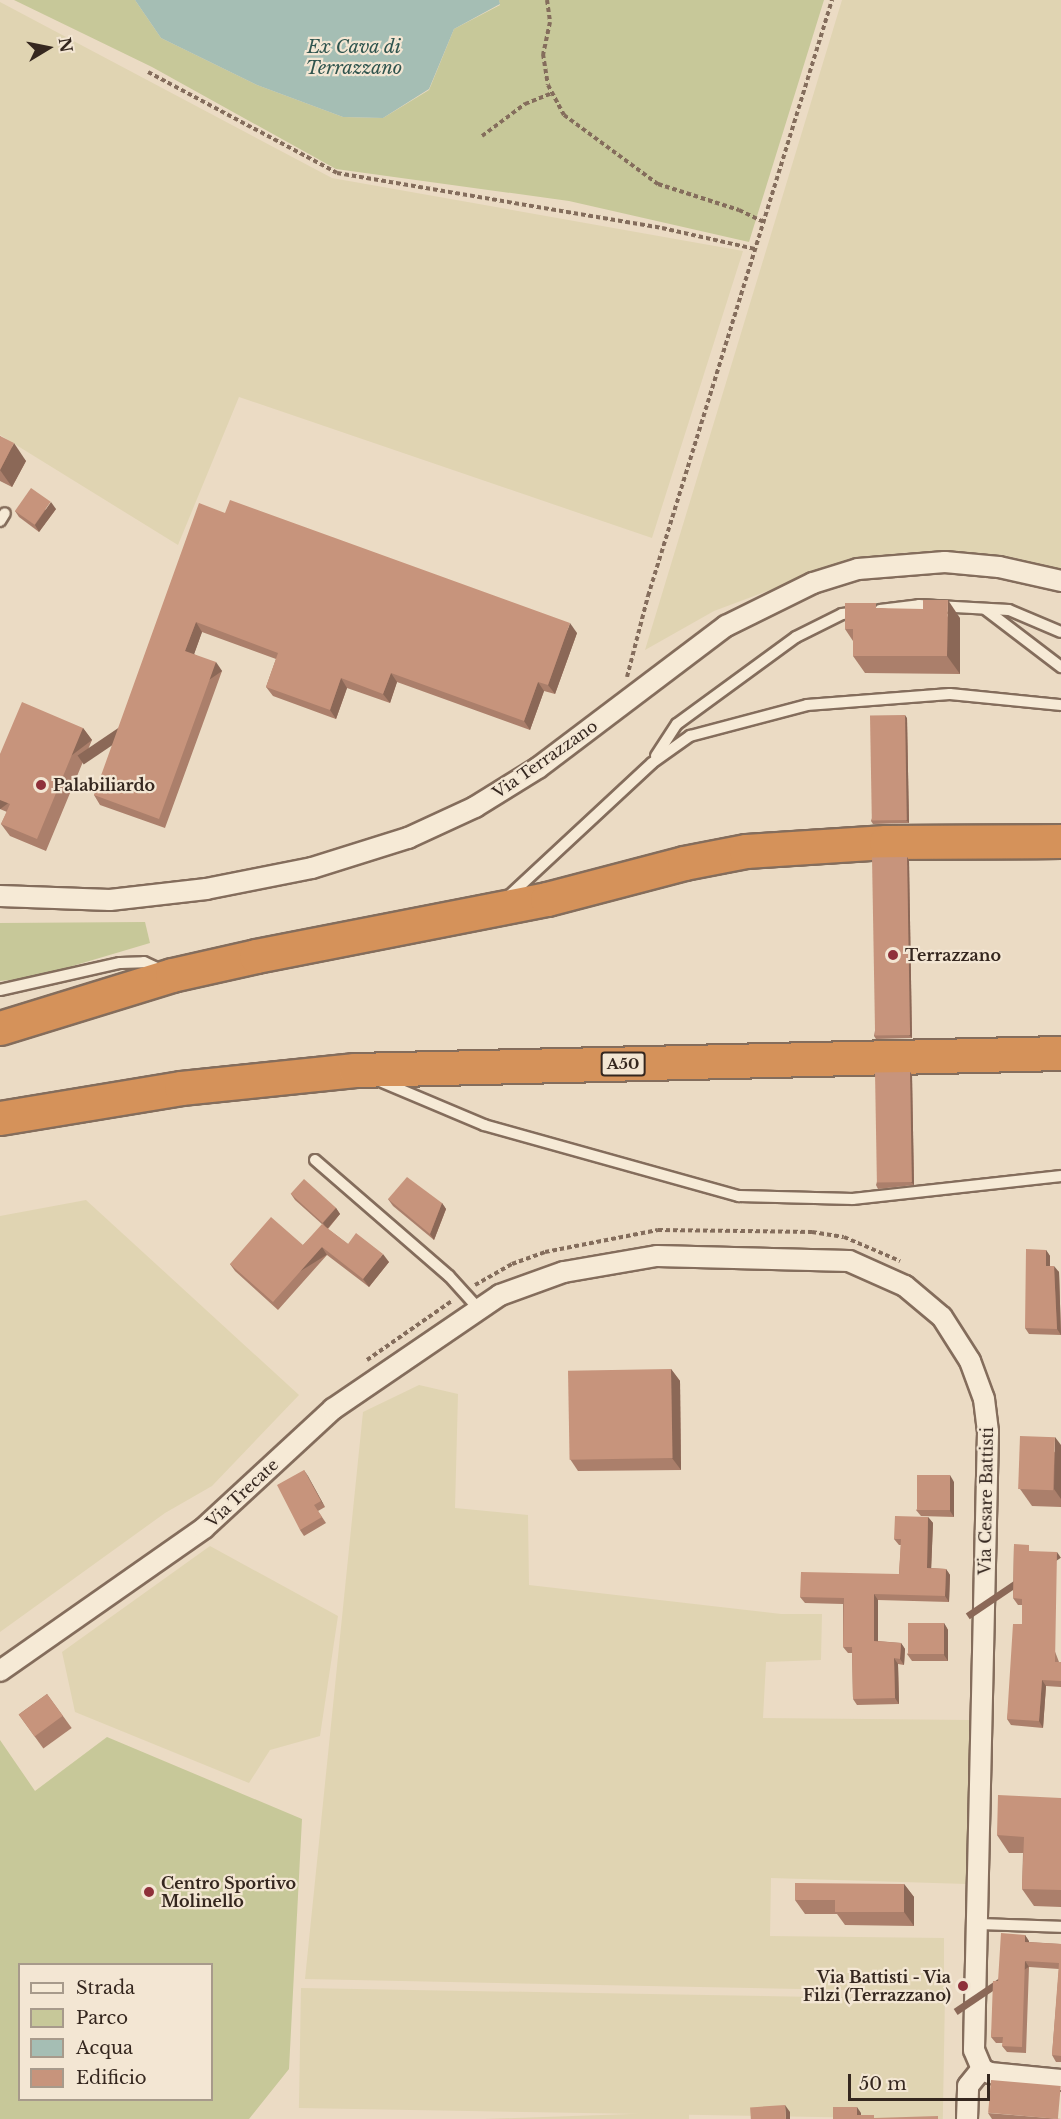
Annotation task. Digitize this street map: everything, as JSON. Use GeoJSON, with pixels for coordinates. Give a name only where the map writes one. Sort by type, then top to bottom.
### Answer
{"type":"FeatureCollection","features":[{"type":"Feature","properties":{"kind":"highway"},"geometry":{"type":"LineString","coordinates":[[0,1028],[172,975],[495,910],[746,851],[886,842],[1061,842]]}},
{"type":"Feature","properties":{"kind":"highway","name":"A50"},"geometry":{"type":"LineString","coordinates":[[0,1118],[160,1091],[355,1070],[891,1059],[1061,1053]]}},
{"type":"Feature","properties":{"kind":"street","name":"Via Terrazzano"},"geometry":{"type":"LineString","coordinates":[[0,896],[110,900],[183,892],[312,868],[360,855],[408,838],[506,789],[726,626],[813,583],[858,569],[945,562],[999,567],[1061,581]]}},
{"type":"Feature","properties":{"kind":"street","name":"Via Cesare Battisti"},"geometry":{"type":"LineString","coordinates":[[471,1300],[508,1292],[606,1263],[657,1256],[792,1257],[849,1261],[905,1286],[942,1317],[978,1380],[988,1432],[974,2050],[982,2069]]}},
{"type":"Feature","properties":{"kind":"street","name":"Via Trecate"},"geometry":{"type":"LineString","coordinates":[[0,1671],[204,1528],[333,1409],[471,1300]]}},
{"type":"Feature","properties":{"kind":"street"},"geometry":{"type":"LineString","coordinates":[[967,2119],[968,2086],[982,2069],[999,2075],[1061,2080]]}},
{"type":"Feature","properties":{"kind":"lane"},"geometry":{"type":"LineString","coordinates":[[652,763],[677,724],[796,637],[842,614],[919,605],[1009,610],[1061,632]]}},
{"type":"Feature","properties":{"kind":"lane"},"geometry":{"type":"LineString","coordinates":[[986,609],[1061,667]]}},
{"type":"Feature","properties":{"kind":"lane"},"geometry":{"type":"LineString","coordinates":[[495,910],[652,763],[690,736],[807,705],[950,694],[1061,705]]}},
{"type":"Feature","properties":{"kind":"lane"},"geometry":{"type":"LineString","coordinates":[[0,990],[120,963],[144,962],[172,975]]}},
{"type":"Feature","properties":{"kind":"lane"},"geometry":{"type":"LineString","coordinates":[[355,1070],[484,1125],[739,1196],[853,1199],[1061,1176]]}},
{"type":"Feature","properties":{"kind":"lane"},"geometry":{"type":"LineString","coordinates":[[315,1160],[471,1300]]}},
{"type":"Feature","properties":{"kind":"lane"},"geometry":{"type":"LineString","coordinates":[[977,1924],[1061,1927]]}},
{"type":"Feature","properties":{"kind":"path"},"geometry":{"type":"LineString","coordinates":[[547,0],[550,22],[543,54],[552,93],[564,115],[658,184],[739,210],[764,222]]}},
{"type":"Feature","properties":{"kind":"path"},"geometry":{"type":"LineString","coordinates":[[620,705],[648,596],[832,0]]}},
{"type":"Feature","properties":{"kind":"path"},"geometry":{"type":"LineString","coordinates":[[148,72],[337,173],[640,224],[756,249]]}},
{"type":"Feature","properties":{"kind":"path"},"geometry":{"type":"LineString","coordinates":[[482,136],[516,110],[552,93]]}},
{"type":"Feature","properties":{"kind":"path"},"geometry":{"type":"LineString","coordinates":[[364,1363],[471,1300],[512,1264],[545,1252],[658,1230],[823,1233],[872,1247],[906,1266]]}},
{"type":"Feature","properties":{"kind":"shaded area"},"geometry":{"type":"Polygon","coordinates":[[[842,0],[1061,0],[1061,572],[1002,557],[944,551],[900,553],[839,564],[714,611],[645,650],[842,0]]]}},
{"type":"Feature","properties":{"kind":"shaded area"},"geometry":{"type":"Polygon","coordinates":[[[0,2],[332,178],[743,251],[652,538],[239,397],[178,545],[0,435],[0,2]]]}},
{"type":"Feature","properties":{"kind":"shaded area"},"geometry":{"type":"Polygon","coordinates":[[[86,1200],[299,1395],[212,1486],[165,1513],[0,1632],[0,1216],[86,1200]]]}},
{"type":"Feature","properties":{"kind":"shaded area"},"geometry":{"type":"Polygon","coordinates":[[[419,1385],[458,1394],[455,1508],[528,1515],[529,1585],[781,1614],[822,1614],[821,1660],[766,1662],[763,1718],[972,1720],[967,1884],[771,1878],[770,1936],[944,1938],[944,1992],[305,1979],[363,1412],[419,1385]]]}},
{"type":"Feature","properties":{"kind":"shaded area"},"geometry":{"type":"Polygon","coordinates":[[[210,1546],[338,1616],[320,1736],[270,1750],[249,1783],[75,1712],[62,1652],[210,1546]]]}},
{"type":"Feature","properties":{"kind":"shaded area"},"geometry":{"type":"Polygon","coordinates":[[[301,1988],[945,1999],[943,2119],[299,2108],[301,1988]]]}},
{"type":"Feature","properties":{"kind":"shaded area"},"geometry":{"type":"Polygon","coordinates":[[[689,2112],[689,2119],[484,2119],[689,2112]]]}},
{"type":"Feature","properties":{"kind":"green space"},"geometry":{"type":"Polygon","coordinates":[[[14,0],[135,0],[161,38],[257,85],[343,117],[383,118],[429,90],[454,29],[500,5],[499,0],[824,0],[749,242],[569,201],[336,169],[152,67],[14,0]]]}},
{"type":"Feature","properties":{"kind":"green space"},"geometry":{"type":"Polygon","coordinates":[[[145,922],[150,943],[32,978],[0,981],[0,923],[145,922]]]}},
{"type":"Feature","properties":{"kind":"green space","name":"Centro Sportivo Molinello"},"geometry":{"type":"Polygon","coordinates":[[[107,1737],[302,1819],[289,2069],[249,2119],[0,2119],[0,1740],[35,1791],[107,1737]]]}},
{"type":"Feature","properties":{"kind":"water","name":"Ex Cava di Terrazzano"},"geometry":{"type":"Polygon","coordinates":[[[135,0],[499,0],[500,4],[454,29],[429,89],[383,118],[343,117],[257,85],[161,38],[135,0]]]}},
{"type":"Feature","properties":{"kind":"building"},"geometry":{"type":"Polygon","coordinates":[[[0,436],[14,443],[0,470],[0,436]]]}},
{"type":"Feature","properties":{"kind":"building"},"geometry":{"type":"Polygon","coordinates":[[[31,488],[51,502],[35,525],[15,511],[31,488]]]}},
{"type":"Feature","properties":{"kind":"building"},"geometry":{"type":"Polygon","coordinates":[[[230,500],[570,623],[548,685],[538,682],[524,721],[391,673],[383,694],[341,678],[330,710],[266,687],[278,653],[196,622],[185,651],[216,662],[159,819],[94,795],[199,503],[225,513],[230,500]]]}},
{"type":"Feature","properties":{"kind":"building"},"geometry":{"type":"Polygon","coordinates":[[[923,600],[948,600],[947,656],[853,656],[853,629],[845,629],[845,603],[876,603],[876,608],[923,609],[923,600]]]}},
{"type":"Feature","properties":{"kind":"building"},"geometry":{"type":"Polygon","coordinates":[[[22,702],[83,728],[37,839],[1,824],[10,804],[0,800],[0,754],[22,702]]]}},
{"type":"Feature","properties":{"kind":"building"},"geometry":{"type":"Polygon","coordinates":[[[905,715],[907,820],[872,821],[870,716],[905,715]]]}},
{"type":"Feature","properties":{"kind":"building"},"geometry":{"type":"Polygon","coordinates":[[[907,857],[910,1035],[875,1036],[872,858],[907,857]]]}},
{"type":"Feature","properties":{"kind":"building"},"geometry":{"type":"Polygon","coordinates":[[[910,1072],[912,1182],[877,1183],[875,1073],[910,1072]]]}},
{"type":"Feature","properties":{"kind":"building"},"geometry":{"type":"Polygon","coordinates":[[[407,1177],[442,1203],[430,1234],[388,1199],[407,1177]]]}},
{"type":"Feature","properties":{"kind":"building"},"geometry":{"type":"Polygon","coordinates":[[[304,1179],[336,1208],[323,1223],[291,1194],[304,1179]]]}},
{"type":"Feature","properties":{"kind":"building"},"geometry":{"type":"Polygon","coordinates":[[[271,1217],[303,1245],[322,1224],[348,1244],[356,1233],[383,1254],[363,1279],[322,1247],[273,1302],[230,1264],[271,1217]]]}},
{"type":"Feature","properties":{"kind":"building"},"geometry":{"type":"Polygon","coordinates":[[[1026,1249],[1046,1250],[1046,1266],[1054,1266],[1057,1329],[1025,1328],[1026,1249]]]}},
{"type":"Feature","properties":{"kind":"building"},"geometry":{"type":"Polygon","coordinates":[[[671,1369],[673,1458],[570,1460],[568,1371],[671,1369]]]}},
{"type":"Feature","properties":{"kind":"building"},"geometry":{"type":"Polygon","coordinates":[[[1020,1436],[1055,1437],[1053,1490],[1018,1489],[1020,1436]]]}},
{"type":"Feature","properties":{"kind":"building"},"geometry":{"type":"Polygon","coordinates":[[[304,1470],[321,1501],[314,1505],[322,1517],[300,1530],[277,1485],[304,1470]]]}},
{"type":"Feature","properties":{"kind":"building"},"geometry":{"type":"Polygon","coordinates":[[[917,1475],[950,1475],[950,1510],[917,1510],[917,1475]]]}},
{"type":"Feature","properties":{"kind":"building"},"geometry":{"type":"Polygon","coordinates":[[[895,1516],[928,1517],[927,1568],[946,1569],[945,1596],[874,1594],[874,1641],[901,1643],[900,1659],[894,1658],[895,1698],[853,1699],[852,1647],[843,1647],[844,1598],[800,1597],[801,1572],[899,1574],[901,1539],[894,1539],[895,1516]]]}},
{"type":"Feature","properties":{"kind":"building"},"geometry":{"type":"Polygon","coordinates":[[[1014,1544],[1029,1545],[1029,1551],[1057,1552],[1055,1662],[1061,1662],[1061,1681],[1042,1680],[1039,1721],[1007,1719],[1013,1624],[1022,1624],[1022,1599],[1013,1598],[1014,1544]]]}},
{"type":"Feature","properties":{"kind":"building"},"geometry":{"type":"Polygon","coordinates":[[[908,1623],[944,1623],[944,1654],[908,1654],[908,1623]]]}},
{"type":"Feature","properties":{"kind":"building"},"geometry":{"type":"Polygon","coordinates":[[[47,1694],[63,1716],[35,1736],[19,1715],[47,1694]]]}},
{"type":"Feature","properties":{"kind":"building"},"geometry":{"type":"Polygon","coordinates":[[[998,1795],[1061,1798],[1061,1890],[1022,1889],[1024,1837],[997,1835],[998,1795]]]}},
{"type":"Feature","properties":{"kind":"building"},"geometry":{"type":"Polygon","coordinates":[[[795,1883],[904,1884],[904,1912],[835,1912],[835,1900],[795,1900],[795,1883]]]}},
{"type":"Feature","properties":{"kind":"building"},"geometry":{"type":"Polygon","coordinates":[[[1001,1933],[1025,1935],[1025,1942],[1061,1944],[1061,2056],[1052,2055],[1059,1963],[1025,1961],[1022,2047],[1002,2046],[1003,2037],[991,2037],[993,1981],[998,1981],[1001,1933]]]}},
{"type":"Feature","properties":{"kind":"building"},"geometry":{"type":"Polygon","coordinates":[[[991,2080],[1061,2086],[1058,2119],[988,2113],[991,2080]]]}},
{"type":"Feature","properties":{"kind":"building"},"geometry":{"type":"Polygon","coordinates":[[[785,2105],[786,2119],[751,2119],[750,2107],[785,2105]]]}},
{"type":"Feature","properties":{"kind":"building"},"geometry":{"type":"Polygon","coordinates":[[[833,2107],[857,2107],[857,2115],[874,2115],[874,2118],[938,2116],[938,2119],[833,2119],[833,2107]]]}},
{"type":"Feature","properties":{"kind":"place","name":"Palabiliardo"},"geometry":{"type":"Point","coordinates":[41,785]}},
{"type":"Feature","properties":{"kind":"place","name":"Terrazzano"},"geometry":{"type":"Point","coordinates":[893,955]}},
{"type":"Feature","properties":{"kind":"place","name":"Centro Sportivo Molinello"},"geometry":{"type":"Point","coordinates":[149,1892]}},
{"type":"Feature","properties":{"kind":"place","name":"Via Battisti - Via Filzi (Terrazzano)"},"geometry":{"type":"Point","coordinates":[963,1986]}}]}
